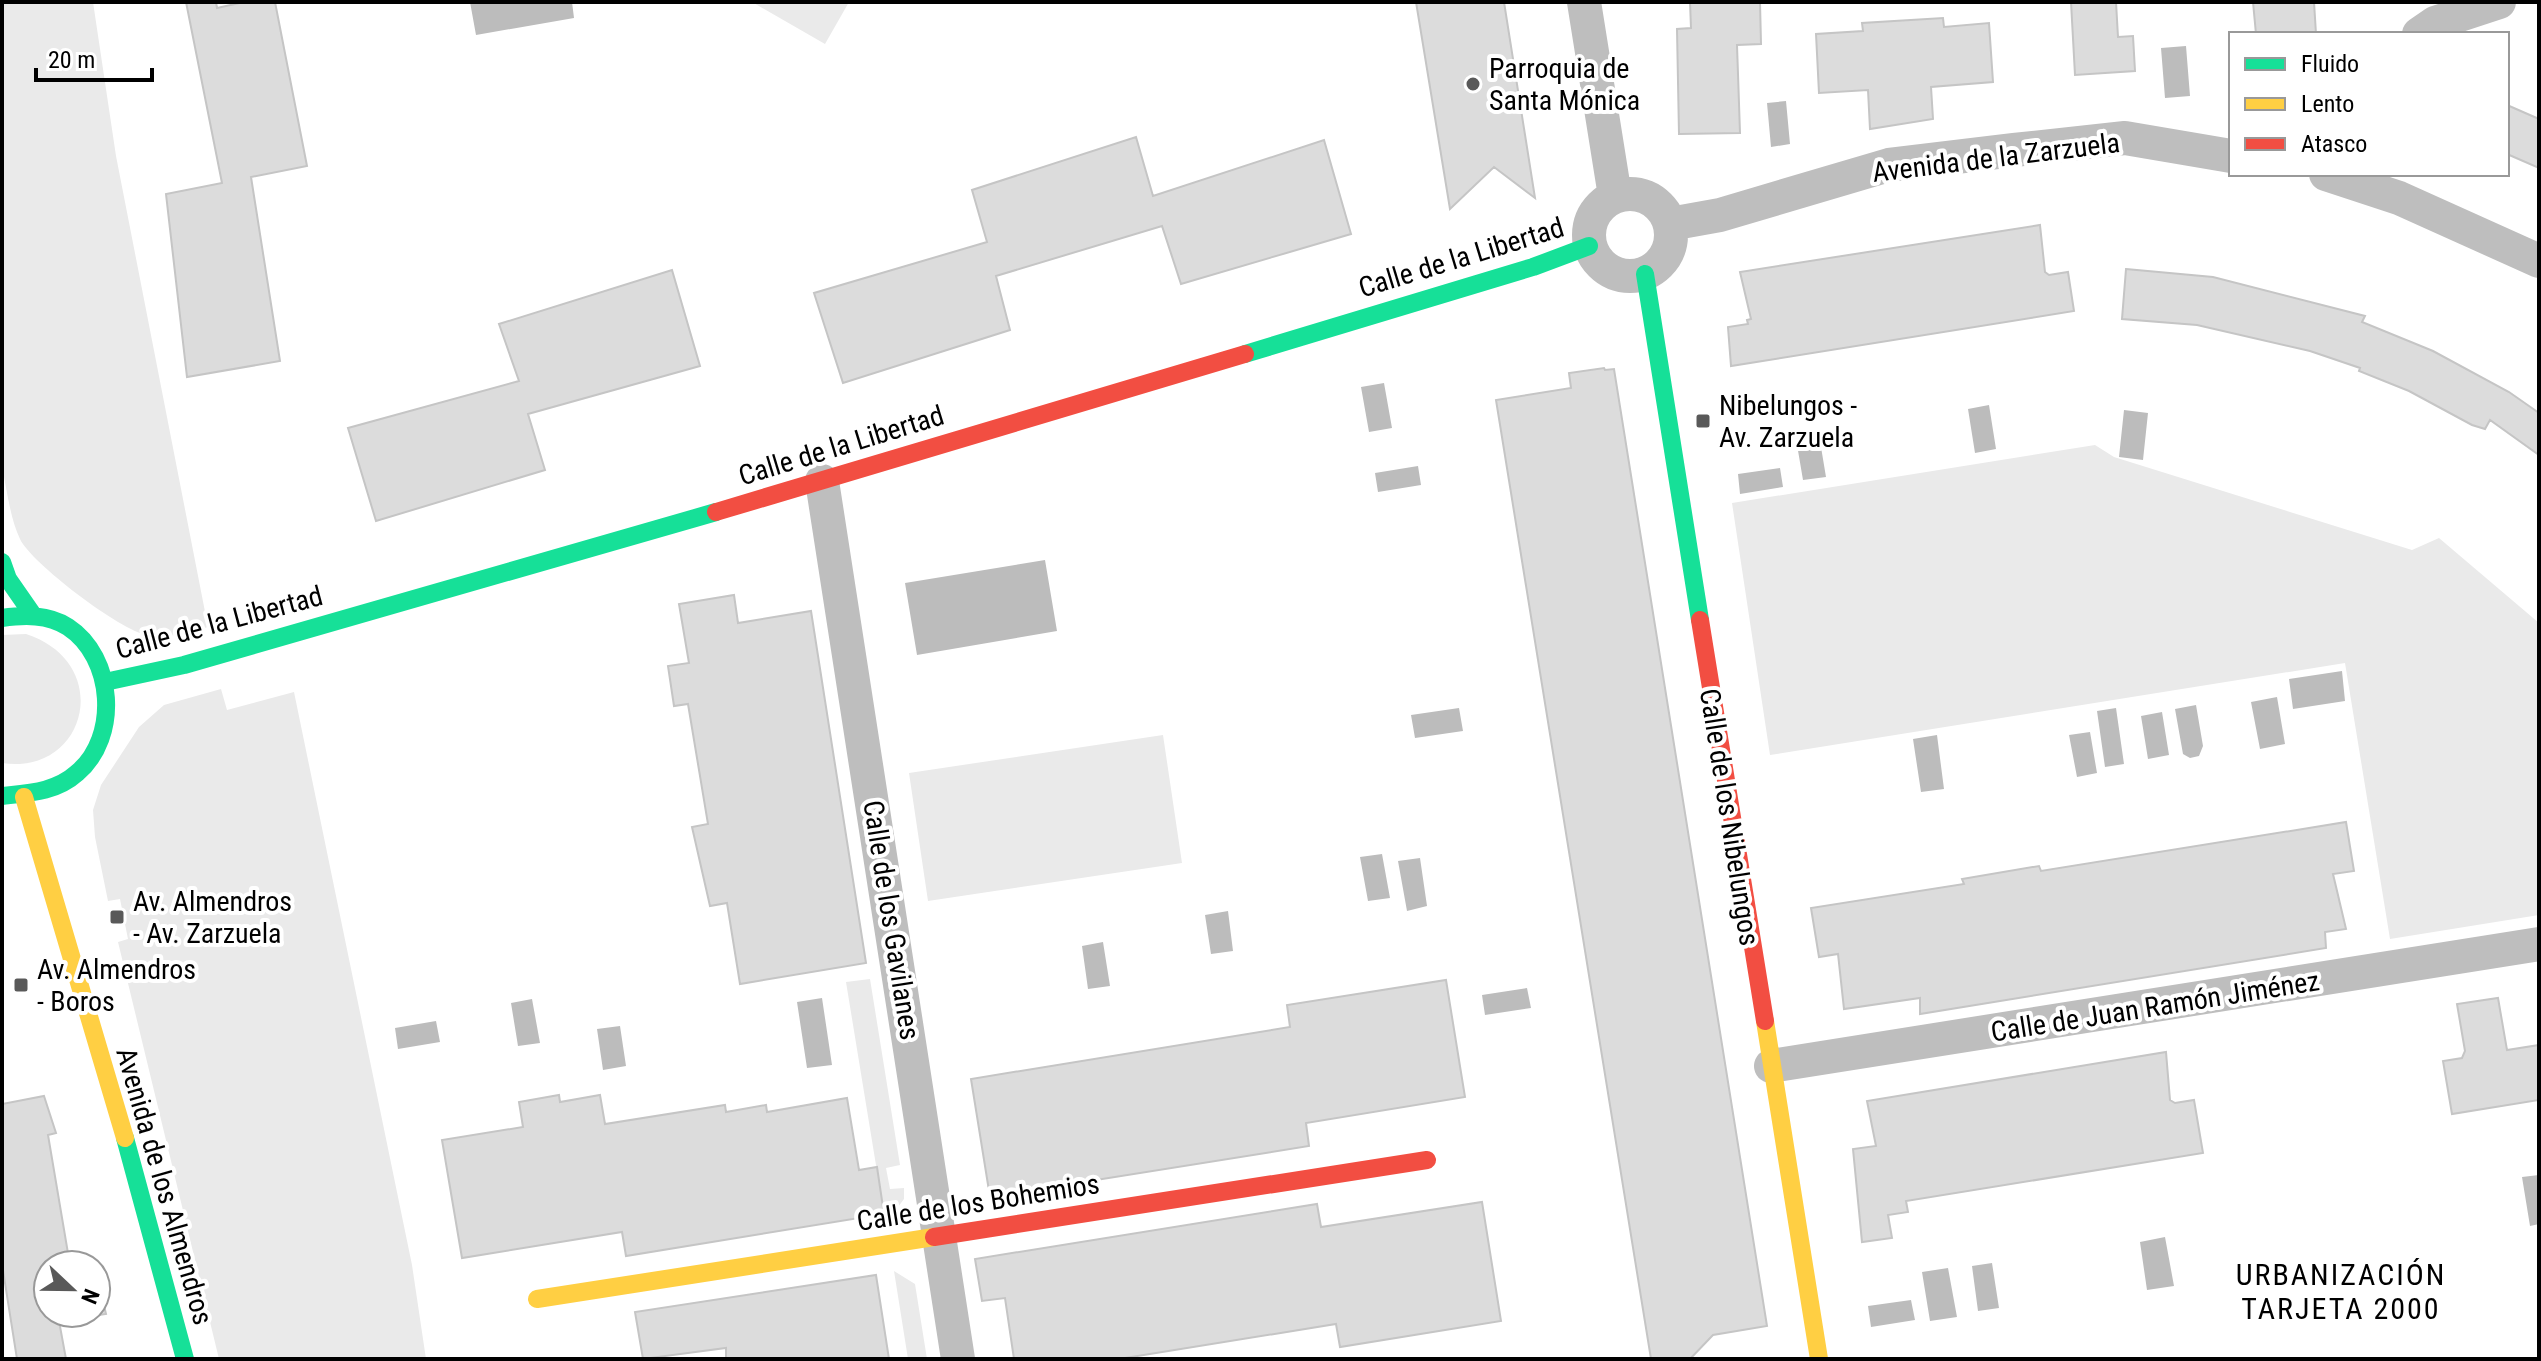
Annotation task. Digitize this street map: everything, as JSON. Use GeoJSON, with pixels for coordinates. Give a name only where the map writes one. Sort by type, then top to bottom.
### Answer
{"type":"FeatureCollection","features":[{"type":"Feature","properties":{"kind":"street"},"geometry":{"type":"LineString","coordinates":[[1576,2],[1589,36]]}},
{"type":"Feature","properties":{"kind":"street"},"geometry":{"type":"LineString","coordinates":[[1584,2],[1615,196]]}},
{"type":"Feature","properties":{"kind":"street"},"geometry":{"type":"LineString","coordinates":[[1589,36],[1598,2]]}},
{"type":"Feature","properties":{"kind":"street"},"geometry":{"type":"LineString","coordinates":[[2422,32],[2435,23],[2499,2]]}},
{"type":"Feature","properties":{"kind":"street","name":"Avenida de la Zarzuela"},"geometry":{"type":"LineString","coordinates":[[1670,224],[1720,215],[1889,165],[2125,138],[2229,156]]}},
{"type":"Feature","properties":{"kind":"street"},"geometry":{"type":"LineString","coordinates":[[2337,176],[2399,198],[2539,261]]}},
{"type":"Feature","properties":{"kind":"street"},"geometry":{"type":"LineString","coordinates":[[1638,194],[1659,205],[1670,224],[1670,246],[1662,262],[1645,274],[1623,277],[1603,268],[1589,246],[1589,227],[1598,208],[1615,196],[1638,194]]}},
{"type":"Feature","properties":{"kind":"street","name":"Calle de la Libertad"},"geometry":{"type":"LineString","coordinates":[[105,682],[184,665],[822,481],[1533,267],[1589,246]]}},
{"type":"Feature","properties":{"kind":"street","name":"Calle de los Nibelungos"},"geometry":{"type":"LineString","coordinates":[[1645,274],[1819,1359]]}},
{"type":"Feature","properties":{"kind":"street","name":"Calle de los Gavilanes"},"geometry":{"type":"LineString","coordinates":[[822,481],[958,1359]]}},
{"type":"Feature","properties":{"kind":"street"},"geometry":{"type":"LineString","coordinates":[[2,562],[8,579],[33,615]]}},
{"type":"Feature","properties":{"kind":"street"},"geometry":{"type":"LineString","coordinates":[[2,618],[33,615],[64,627],[83,642],[97,661],[105,682],[109,708],[104,735],[92,758],[73,778],[50,791],[24,797],[2,796]]}},
{"type":"Feature","properties":{"kind":"street","name":"Avenida de los Almendros"},"geometry":{"type":"LineString","coordinates":[[24,797],[150,1221],[185,1359]]}},
{"type":"Feature","properties":{"kind":"street","name":"Calle de Juan Ramón Jiménez"},"geometry":{"type":"LineString","coordinates":[[1771,1066],[2539,944]]}},
{"type":"Feature","properties":{"kind":"street","name":"Calle de los Bohemios"},"geometry":{"type":"LineString","coordinates":[[537,1299],[1427,1160]]}},
{"type":"Feature","properties":{"kind":"shaded area"},"geometry":{"type":"Polygon","coordinates":[[[2,2],[93,2],[116,156],[208,627],[178,635],[155,636],[135,631],[118,622],[41,564],[20,539],[14,522],[2,467],[2,2]]]}},
{"type":"Feature","properties":{"kind":"shaded area"},"geometry":{"type":"Polygon","coordinates":[[[470,2],[572,2],[574,18],[476,35],[470,2]]]}},
{"type":"Feature","properties":{"kind":"shaded area"},"geometry":{"type":"Polygon","coordinates":[[[752,2],[849,2],[825,44],[752,2]]]}},
{"type":"Feature","properties":{"kind":"shaded area"},"geometry":{"type":"Polygon","coordinates":[[[2186,46],[2190,96],[2165,98],[2161,48],[2186,46]]]}},
{"type":"Feature","properties":{"kind":"shaded area"},"geometry":{"type":"Polygon","coordinates":[[[1786,101],[1790,144],[1771,147],[1767,103],[1786,101]]]}},
{"type":"Feature","properties":{"kind":"shaded area"},"geometry":{"type":"Polygon","coordinates":[[[1384,383],[1392,428],[1369,432],[1361,387],[1384,383]]]}},
{"type":"Feature","properties":{"kind":"shaded area"},"geometry":{"type":"Polygon","coordinates":[[[1989,405],[1996,449],[1975,453],[1968,409],[1989,405]]]}},
{"type":"Feature","properties":{"kind":"shaded area"},"geometry":{"type":"Polygon","coordinates":[[[2124,410],[2148,413],[2143,460],[2119,457],[2124,410]]]}},
{"type":"Feature","properties":{"kind":"shaded area"},"geometry":{"type":"Polygon","coordinates":[[[1818,429],[1826,477],[1803,480],[1795,433],[1818,429]]]}},
{"type":"Feature","properties":{"kind":"shaded area"},"geometry":{"type":"Polygon","coordinates":[[[2095,445],[2114,457],[2412,550],[2439,538],[2539,623],[2539,915],[2390,939],[2345,663],[1770,755],[1732,503],[2095,445]]]}},
{"type":"Feature","properties":{"kind":"shaded area"},"geometry":{"type":"Polygon","coordinates":[[[1418,466],[1421,485],[1378,492],[1375,473],[1418,466]]]}},
{"type":"Feature","properties":{"kind":"shaded area"},"geometry":{"type":"Polygon","coordinates":[[[1780,468],[1783,487],[1740,494],[1738,474],[1780,468]]]}},
{"type":"Feature","properties":{"kind":"shaded area"},"geometry":{"type":"Polygon","coordinates":[[[1045,560],[1057,631],[917,655],[905,583],[1045,560]]]}},
{"type":"Feature","properties":{"kind":"shaded area"},"geometry":{"type":"Polygon","coordinates":[[[26,634],[54,648],[72,668],[80,691],[79,714],[70,736],[54,752],[31,762],[2,763],[2,635],[26,634]]]}},
{"type":"Feature","properties":{"kind":"shaded area"},"geometry":{"type":"Polygon","coordinates":[[[2342,671],[2345,701],[2293,709],[2289,679],[2342,671]]]}},
{"type":"Feature","properties":{"kind":"shaded area"},"geometry":{"type":"Polygon","coordinates":[[[221,689],[227,710],[294,692],[412,1265],[426,1359],[219,1359],[118,942],[128,939],[120,899],[108,901],[95,837],[93,810],[101,785],[139,727],[164,705],[221,689]]]}},
{"type":"Feature","properties":{"kind":"shaded area"},"geometry":{"type":"Polygon","coordinates":[[[2277,697],[2285,744],[2260,749],[2251,702],[2277,697]]]}},
{"type":"Feature","properties":{"kind":"shaded area"},"geometry":{"type":"Polygon","coordinates":[[[2196,705],[2203,746],[2199,756],[2190,758],[2183,754],[2175,709],[2196,705]]]}},
{"type":"Feature","properties":{"kind":"shaded area"},"geometry":{"type":"Polygon","coordinates":[[[1459,708],[1463,731],[1415,738],[1411,715],[1459,708]]]}},
{"type":"Feature","properties":{"kind":"shaded area"},"geometry":{"type":"Polygon","coordinates":[[[2116,708],[2124,764],[2105,767],[2097,711],[2116,708]]]}},
{"type":"Feature","properties":{"kind":"shaded area"},"geometry":{"type":"Polygon","coordinates":[[[2162,712],[2169,755],[2148,759],[2141,716],[2162,712]]]}},
{"type":"Feature","properties":{"kind":"shaded area"},"geometry":{"type":"Polygon","coordinates":[[[2090,732],[2097,773],[2077,777],[2069,735],[2090,732]]]}},
{"type":"Feature","properties":{"kind":"shaded area"},"geometry":{"type":"Polygon","coordinates":[[[1163,735],[1182,863],[928,901],[909,773],[1163,735]]]}},
{"type":"Feature","properties":{"kind":"shaded area"},"geometry":{"type":"Polygon","coordinates":[[[1937,735],[1944,789],[1921,792],[1913,739],[1937,735]]]}},
{"type":"Feature","properties":{"kind":"shaded area"},"geometry":{"type":"Polygon","coordinates":[[[1382,854],[1390,898],[1368,901],[1360,857],[1382,854]]]}},
{"type":"Feature","properties":{"kind":"shaded area"},"geometry":{"type":"Polygon","coordinates":[[[1420,858],[1427,906],[1407,911],[1398,861],[1420,858]]]}},
{"type":"Feature","properties":{"kind":"shaded area"},"geometry":{"type":"Polygon","coordinates":[[[1228,911],[1233,951],[1211,954],[1205,915],[1228,911]]]}},
{"type":"Feature","properties":{"kind":"shaded area"},"geometry":{"type":"Polygon","coordinates":[[[1103,942],[1110,986],[1088,989],[1082,946],[1103,942]]]}},
{"type":"Feature","properties":{"kind":"shaded area"},"geometry":{"type":"Polygon","coordinates":[[[870,979],[900,1165],[886,1168],[890,1189],[904,1188],[904,1199],[895,1211],[884,1214],[846,982],[870,979]]]}},
{"type":"Feature","properties":{"kind":"shaded area"},"geometry":{"type":"Polygon","coordinates":[[[1527,988],[1531,1008],[1485,1015],[1482,995],[1527,988]]]}},
{"type":"Feature","properties":{"kind":"shaded area"},"geometry":{"type":"Polygon","coordinates":[[[822,998],[832,1065],[807,1068],[797,1002],[822,998]]]}},
{"type":"Feature","properties":{"kind":"shaded area"},"geometry":{"type":"Polygon","coordinates":[[[532,999],[540,1043],[518,1046],[511,1003],[532,999]]]}},
{"type":"Feature","properties":{"kind":"shaded area"},"geometry":{"type":"Polygon","coordinates":[[[436,1021],[440,1042],[398,1049],[395,1028],[436,1021]]]}},
{"type":"Feature","properties":{"kind":"shaded area"},"geometry":{"type":"Polygon","coordinates":[[[620,1026],[626,1066],[603,1070],[597,1029],[620,1026]]]}},
{"type":"Feature","properties":{"kind":"shaded area"},"geometry":{"type":"Polygon","coordinates":[[[2539,1175],[2539,1224],[2530,1226],[2522,1177],[2539,1175]]]}},
{"type":"Feature","properties":{"kind":"shaded area"},"geometry":{"type":"Polygon","coordinates":[[[2165,1237],[2174,1286],[2147,1290],[2140,1242],[2165,1237]]]}},
{"type":"Feature","properties":{"kind":"shaded area"},"geometry":{"type":"Polygon","coordinates":[[[1992,1263],[1999,1308],[1978,1311],[1972,1266],[1992,1263]]]}},
{"type":"Feature","properties":{"kind":"shaded area"},"geometry":{"type":"Polygon","coordinates":[[[1948,1268],[1957,1317],[1930,1321],[1922,1272],[1948,1268]]]}},
{"type":"Feature","properties":{"kind":"shaded area"},"geometry":{"type":"Polygon","coordinates":[[[894,1271],[915,1284],[927,1359],[908,1359],[894,1271]]]}},
{"type":"Feature","properties":{"kind":"shaded area"},"geometry":{"type":"Polygon","coordinates":[[[1911,1300],[1915,1320],[1871,1327],[1868,1306],[1911,1300]]]}},
{"type":"Feature","properties":{"kind":"building"},"geometry":{"type":"Polygon","coordinates":[[[186,2],[216,2],[217,8],[244,2],[275,2],[307,166],[251,177],[280,361],[187,377],[166,194],[222,183],[186,2]]]}},
{"type":"Feature","properties":{"kind":"building","name":"Parroquia de Santa Mónica"},"geometry":{"type":"Polygon","coordinates":[[[1416,2],[1504,2],[1535,198],[1494,167],[1450,209],[1416,2]]]}},
{"type":"Feature","properties":{"kind":"building"},"geometry":{"type":"Polygon","coordinates":[[[1690,2],[1760,2],[1761,44],[1737,45],[1740,133],[1679,134],[1677,29],[1691,28],[1690,2]]]}},
{"type":"Feature","properties":{"kind":"building"},"geometry":{"type":"Polygon","coordinates":[[[2071,2],[2116,2],[2118,37],[2133,36],[2135,71],[2075,75],[2071,2]]]}},
{"type":"Feature","properties":{"kind":"building"},"geometry":{"type":"Polygon","coordinates":[[[2253,2],[2314,2],[2316,32],[2256,32],[2253,2]]]}},
{"type":"Feature","properties":{"kind":"building"},"geometry":{"type":"Polygon","coordinates":[[[1943,18],[1944,27],[1989,23],[1993,82],[1931,87],[1933,119],[1870,129],[1868,90],[1819,93],[1816,34],[1863,31],[1862,23],[1943,18]]]}},
{"type":"Feature","properties":{"kind":"building"},"geometry":{"type":"Polygon","coordinates":[[[2509,106],[2539,119],[2539,168],[2509,155],[2509,106]]]}},
{"type":"Feature","properties":{"kind":"building"},"geometry":{"type":"Polygon","coordinates":[[[1136,137],[1153,196],[1324,140],[1351,234],[1181,284],[1162,226],[996,276],[1010,330],[843,383],[814,293],[987,242],[972,190],[1136,137]]]}},
{"type":"Feature","properties":{"kind":"building"},"geometry":{"type":"Polygon","coordinates":[[[2040,225],[2045,272],[2049,275],[2068,272],[2074,311],[1731,366],[1728,327],[1748,324],[1747,320],[1751,319],[1740,272],[2040,225]]]}},
{"type":"Feature","properties":{"kind":"building"},"geometry":{"type":"Polygon","coordinates":[[[2126,269],[2213,277],[2365,316],[2362,322],[2433,351],[2509,392],[2539,413],[2539,455],[2490,420],[2485,429],[2472,425],[2409,391],[2359,371],[2360,368],[2310,351],[2197,325],[2122,319],[2126,269]]]}},
{"type":"Feature","properties":{"kind":"building"},"geometry":{"type":"Polygon","coordinates":[[[672,270],[700,366],[528,414],[545,470],[376,521],[348,428],[519,381],[499,324],[672,270]]]}},
{"type":"Feature","properties":{"kind":"building"},"geometry":{"type":"Polygon","coordinates":[[[1614,369],[1767,1326],[1713,1335],[1690,1359],[1651,1359],[1496,400],[1571,388],[1569,373],[1614,369]]]}},
{"type":"Feature","properties":{"kind":"building"},"geometry":{"type":"Polygon","coordinates":[[[734,595],[738,623],[811,611],[866,963],[740,984],[727,903],[710,906],[692,827],[708,824],[688,704],[674,706],[668,666],[689,663],[679,604],[734,595]]]}},
{"type":"Feature","properties":{"kind":"building"},"geometry":{"type":"Polygon","coordinates":[[[2346,822],[2354,871],[2333,874],[2346,929],[2325,932],[2326,948],[1920,1014],[1920,998],[1844,1009],[1838,954],[1819,957],[1811,908],[1964,884],[1962,879],[2039,866],[2041,871],[2346,822]]]}},
{"type":"Feature","properties":{"kind":"building"},"geometry":{"type":"Polygon","coordinates":[[[1446,980],[1465,1097],[1306,1123],[1309,1146],[990,1197],[971,1079],[1290,1027],[1287,1005],[1446,980]]]}},
{"type":"Feature","properties":{"kind":"building"},"geometry":{"type":"Polygon","coordinates":[[[2498,998],[2507,1050],[2539,1045],[2539,1100],[2452,1114],[2443,1061],[2462,1058],[2465,1051],[2457,1004],[2498,998]]]}},
{"type":"Feature","properties":{"kind":"building"},"geometry":{"type":"Polygon","coordinates":[[[2166,1052],[2170,1100],[2175,1103],[2194,1100],[2203,1153],[1906,1201],[1908,1212],[1888,1215],[1892,1238],[1862,1242],[1853,1149],[1876,1146],[1867,1101],[2166,1052]]]}},
{"type":"Feature","properties":{"kind":"building"},"geometry":{"type":"Polygon","coordinates":[[[559,1095],[560,1102],[600,1095],[605,1124],[725,1105],[726,1112],[766,1105],[767,1112],[847,1098],[859,1170],[877,1167],[884,1214],[626,1256],[622,1232],[462,1258],[442,1140],[523,1127],[519,1102],[559,1095]]]}},
{"type":"Feature","properties":{"kind":"building"},"geometry":{"type":"Polygon","coordinates":[[[44,1096],[56,1133],[48,1135],[67,1249],[32,1249],[32,1329],[60,1329],[66,1359],[17,1359],[2,1264],[2,1104],[44,1096]]]}},
{"type":"Feature","properties":{"kind":"building"},"geometry":{"type":"Polygon","coordinates":[[[1482,1202],[1501,1321],[1340,1347],[1336,1324],[1119,1359],[1014,1359],[1005,1298],[982,1301],[975,1259],[1317,1204],[1321,1227],[1482,1202]]]}},
{"type":"Feature","properties":{"kind":"building"},"geometry":{"type":"Polygon","coordinates":[[[876,1275],[889,1359],[726,1359],[726,1348],[643,1359],[635,1312],[876,1275]]]}},
{"type":"Feature","properties":{"kind":"traffic: fast"},"geometry":{"type":"LineString","coordinates":[[1245,354],[1533,267],[1589,246]]}},
{"type":"Feature","properties":{"kind":"traffic: fast"},"geometry":{"type":"LineString","coordinates":[[1645,274],[1700,620]]}},
{"type":"Feature","properties":{"kind":"traffic: fast"},"geometry":{"type":"LineString","coordinates":[[105,682],[184,665],[716,512]]}},
{"type":"Feature","properties":{"kind":"traffic: fast"},"geometry":{"type":"LineString","coordinates":[[2,562],[8,579],[33,615]]}},
{"type":"Feature","properties":{"kind":"traffic: fast"},"geometry":{"type":"LineString","coordinates":[[2,618],[36,616],[68,627],[83,640],[95,657],[106,698],[100,739],[91,758],[77,773],[51,788],[2,796]]}},
{"type":"Feature","properties":{"kind":"traffic: fast"},"geometry":{"type":"LineString","coordinates":[[125,1138],[185,1359]]}},
{"type":"Feature","properties":{"kind":"traffic: slow"},"geometry":{"type":"LineString","coordinates":[[24,797],[125,1138]]}},
{"type":"Feature","properties":{"kind":"traffic: slow"},"geometry":{"type":"LineString","coordinates":[[1765,1021],[1819,1359]]}},
{"type":"Feature","properties":{"kind":"traffic: slow"},"geometry":{"type":"LineString","coordinates":[[537,1299],[934,1237]]}},
{"type":"Feature","properties":{"kind":"traffic: jam"},"geometry":{"type":"LineString","coordinates":[[716,512],[1245,354]]}},
{"type":"Feature","properties":{"kind":"traffic: jam"},"geometry":{"type":"LineString","coordinates":[[1700,620],[1765,1021]]}},
{"type":"Feature","properties":{"kind":"traffic: jam"},"geometry":{"type":"LineString","coordinates":[[934,1237],[1427,1160]]}},
{"type":"Feature","properties":{"kind":"place","name":"Parroquia de Santa Mónica"},"geometry":{"type":"Point","coordinates":[1473,84]}},
{"type":"Feature","properties":{"kind":"place","name":"Nibelungos - Av. Zarzuela"},"geometry":{"type":"Point","coordinates":[1703,421]}},
{"type":"Feature","properties":{"kind":"place","name":"Av. Almendros - Av. Zarzuela"},"geometry":{"type":"Point","coordinates":[117,917]}},
{"type":"Feature","properties":{"kind":"place","name":"Av. Almendros - Boros"},"geometry":{"type":"Point","coordinates":[21,985]}},
{"type":"Feature","properties":{"kind":"district","name":"URBANIZACIÓN TARJETA 2000"},"geometry":{"type":"Point","coordinates":[2341,1292]}}]}
